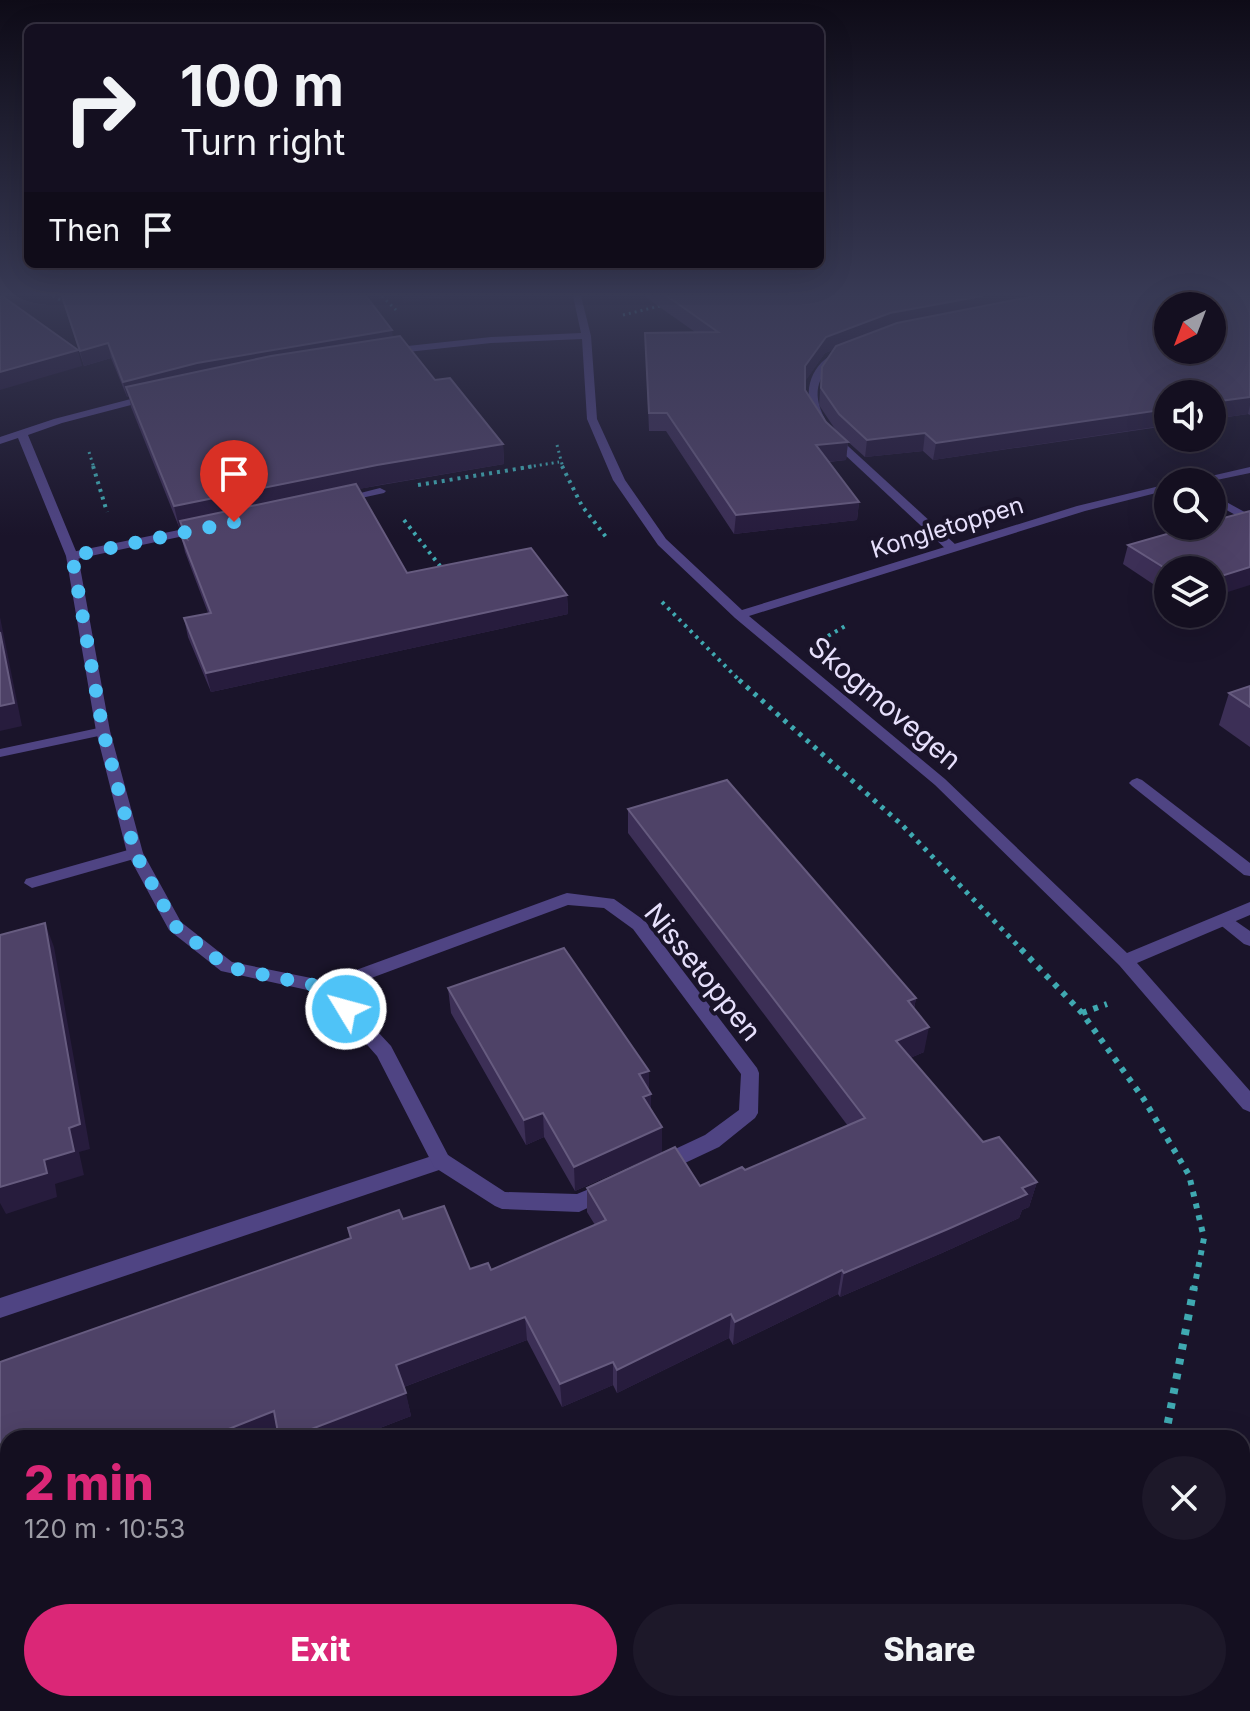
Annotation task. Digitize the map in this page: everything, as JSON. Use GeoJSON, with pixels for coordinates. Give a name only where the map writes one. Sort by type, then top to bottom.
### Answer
{"type":"FeatureCollection","features":[{"type":"Feature","properties":{"kind":"street","name":"Skogmovegen"},"geometry":{"type":"LineString","coordinates":[[589,376],[592,419],[619,480],[662,542],[740,615],[940,782],[1125,961],[1250,1104]]}},
{"type":"Feature","properties":{"kind":"street"},"geometry":{"type":"LineString","coordinates":[[817,376],[812,383],[811,406],[831,436],[952,548]]}},
{"type":"Feature","properties":{"kind":"street"},"geometry":{"type":"LineString","coordinates":[[0,441],[58,421],[158,395]]}},
{"type":"Feature","properties":{"kind":"street"},"geometry":{"type":"LineString","coordinates":[[22,434],[72,556],[103,731],[135,853],[175,926],[227,967],[327,988],[384,1051],[441,1161],[502,1200],[579,1203],[619,1184]]}},
{"type":"Feature","properties":{"kind":"street"},"geometry":{"type":"LineString","coordinates":[[1226,475],[1250,470]]}},
{"type":"Feature","properties":{"kind":"street","name":"Kongletoppen"},"geometry":{"type":"LineString","coordinates":[[740,615],[1081,508],[1154,490]]}},
{"type":"Feature","properties":{"kind":"street"},"geometry":{"type":"LineString","coordinates":[[334,501],[380,491]]}},
{"type":"Feature","properties":{"kind":"street"},"geometry":{"type":"LineString","coordinates":[[1226,505],[1250,520]]}},
{"type":"Feature","properties":{"kind":"street"},"geometry":{"type":"LineString","coordinates":[[72,556],[210,527]]}},
{"type":"Feature","properties":{"kind":"street"},"geometry":{"type":"LineString","coordinates":[[0,753],[103,731]]}},
{"type":"Feature","properties":{"kind":"street"},"geometry":{"type":"LineString","coordinates":[[1137,783],[1250,871]]}},
{"type":"Feature","properties":{"kind":"street"},"geometry":{"type":"LineString","coordinates":[[32,883],[135,853]]}},
{"type":"Feature","properties":{"kind":"street","name":"Nissetoppen"},"geometry":{"type":"LineString","coordinates":[[327,988],[567,899],[608,903],[639,925],[750,1073],[748,1113],[712,1141],[645,1172]]}},
{"type":"Feature","properties":{"kind":"street"},"geometry":{"type":"LineString","coordinates":[[1125,961],[1250,908]]}},
{"type":"Feature","properties":{"kind":"street"},"geometry":{"type":"LineString","coordinates":[[1224,919],[1250,940]]}},
{"type":"Feature","properties":{"kind":"street"},"geometry":{"type":"LineString","coordinates":[[0,1308],[441,1161]]}},
{"type":"Feature","properties":{"kind":"path"},"geometry":{"type":"LineString","coordinates":[[555,435],[559,462],[585,514],[616,549]]}},
{"type":"Feature","properties":{"kind":"path"},"geometry":{"type":"LineString","coordinates":[[86,440],[117,547]]}},
{"type":"Feature","properties":{"kind":"path"},"geometry":{"type":"LineString","coordinates":[[380,491],[559,462]]}},
{"type":"Feature","properties":{"kind":"path"},"geometry":{"type":"LineString","coordinates":[[656,596],[737,679],[902,825],[1082,1013],[1143,1098],[1189,1175],[1204,1238],[1167,1430]]}},
{"type":"Feature","properties":{"kind":"building"},"geometry":{"type":"Polygon","coordinates":[[[121,376],[147,376],[123,382],[121,376]]]}},
{"type":"Feature","properties":{"kind":"building"},"geometry":{"type":"Polygon","coordinates":[[[178,376],[450,378],[503,444],[377,465],[174,506],[126,387],[178,376]]]}},
{"type":"Feature","properties":{"kind":"building"},"geometry":{"type":"Polygon","coordinates":[[[647,376],[805,376],[805,390],[826,422],[848,442],[816,445],[859,502],[736,515],[667,413],[649,413],[647,376]]]}},
{"type":"Feature","properties":{"kind":"building"},"geometry":{"type":"Polygon","coordinates":[[[822,376],[1250,376],[1250,397],[1226,400],[1226,380],[1154,380],[1154,411],[936,443],[925,433],[867,440],[839,414],[821,388],[822,376]]]}},
{"type":"Feature","properties":{"kind":"building"},"geometry":{"type":"Polygon","coordinates":[[[356,484],[407,573],[531,548],[567,595],[206,673],[184,618],[211,613],[181,535],[187,539],[180,521],[356,484]]]}},
{"type":"Feature","properties":{"kind":"building"},"geometry":{"type":"Polygon","coordinates":[[[1250,511],[1250,567],[1226,575],[1226,556],[1154,556],[1154,561],[1128,545],[1154,538],[1226,540],[1226,517],[1250,511]]]}},
{"type":"Feature","properties":{"kind":"building"},"geometry":{"type":"Polygon","coordinates":[[[0,632],[14,703],[0,706],[0,632]]]}},
{"type":"Feature","properties":{"kind":"building"},"geometry":{"type":"Polygon","coordinates":[[[1250,686],[1250,707],[1229,693],[1250,686]]]}},
{"type":"Feature","properties":{"kind":"building"},"geometry":{"type":"Polygon","coordinates":[[[727,780],[916,998],[908,1001],[929,1027],[896,1041],[983,1142],[999,1137],[1037,1182],[1022,1188],[1027,1194],[844,1273],[842,1270],[735,1322],[731,1314],[617,1370],[613,1362],[560,1384],[525,1317],[396,1365],[406,1393],[309,1430],[278,1430],[274,1411],[226,1430],[0,1430],[0,1362],[351,1238],[348,1228],[399,1210],[403,1219],[444,1206],[470,1269],[488,1263],[491,1270],[606,1220],[587,1188],[675,1147],[700,1186],[865,1118],[628,809],[727,780]]]}},
{"type":"Feature","properties":{"kind":"building"},"geometry":{"type":"Polygon","coordinates":[[[45,923],[80,1124],[69,1128],[74,1151],[44,1160],[47,1173],[0,1187],[0,935],[45,923]]]}},
{"type":"Feature","properties":{"kind":"building"},"geometry":{"type":"Polygon","coordinates":[[[564,948],[649,1071],[639,1074],[651,1094],[643,1097],[662,1127],[574,1167],[543,1113],[524,1120],[448,988],[564,948]]]}},
{"type":"Feature","properties":{"kind":"route"},"geometry":{"type":"LineString","coordinates":[[234,522],[72,556],[103,731],[135,853],[175,926],[227,967],[327,988],[346,1009]]}}]}
